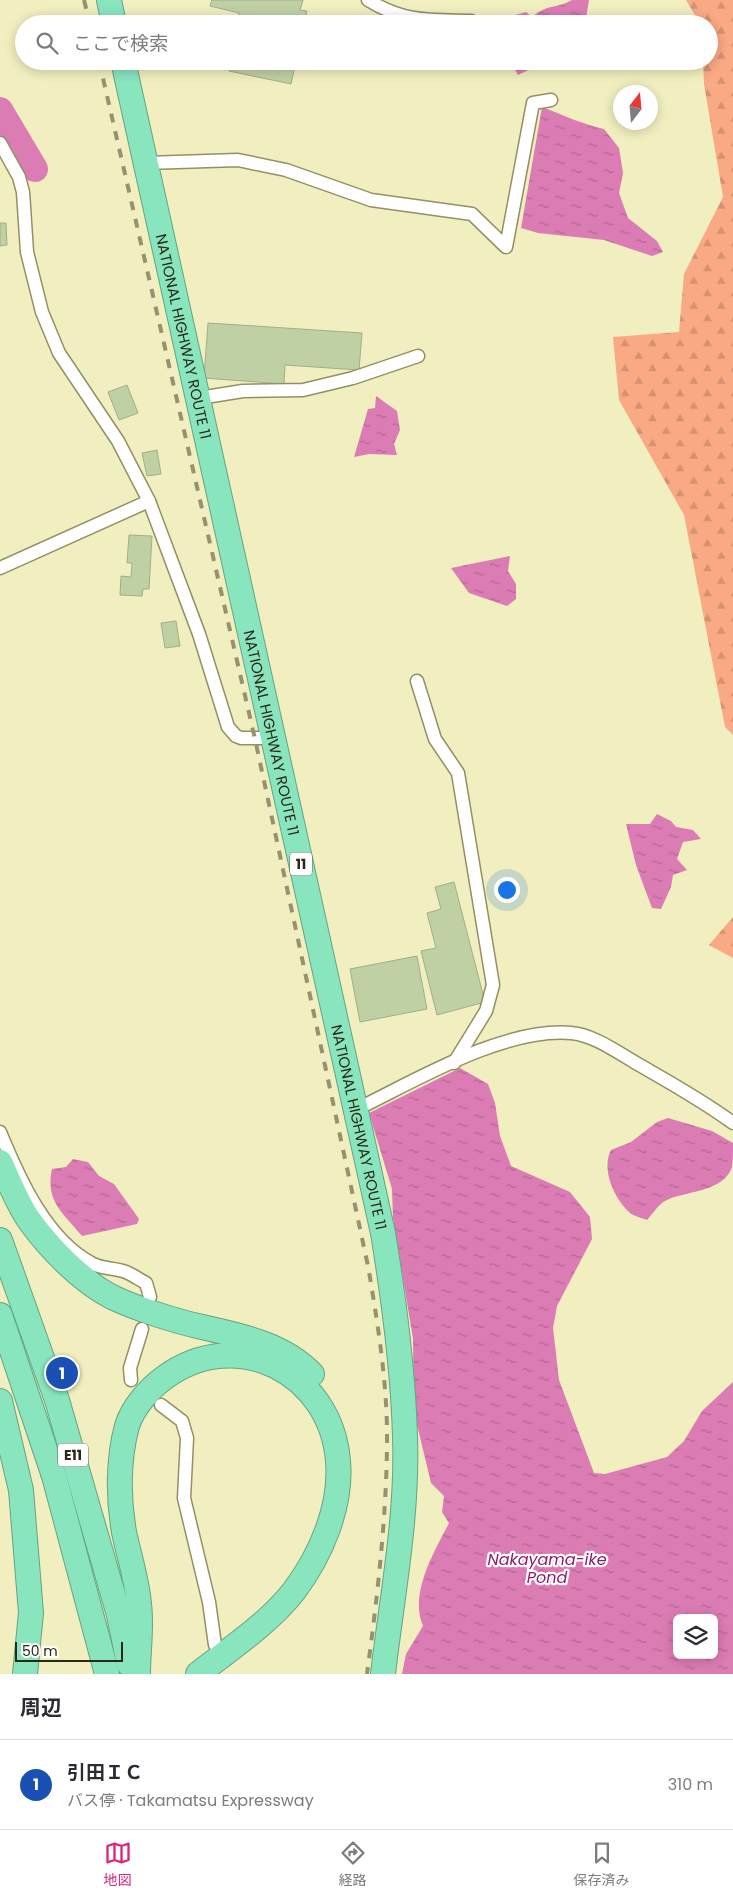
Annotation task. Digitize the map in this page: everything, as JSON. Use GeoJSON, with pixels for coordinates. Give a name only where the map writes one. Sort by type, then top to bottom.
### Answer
{"type":"FeatureCollection","features":[{"type":"Feature","properties":{"kind":"highway"},"geometry":{"type":"LineString","coordinates":[[109,0],[112,15]]}},
{"type":"Feature","properties":{"kind":"highway","name":"NATIONAL HIGHWAY ROUTE 11"},"geometry":{"type":"LineString","coordinates":[[125,70],[383,1233],[393,1295],[406,1438],[403,1519],[383,1674]]}},
{"type":"Feature","properties":{"kind":"highway"},"geometry":{"type":"LineString","coordinates":[[0,1162],[28,1219],[66,1264],[112,1297],[183,1322],[234,1334],[283,1350],[301,1363],[327,1390],[342,1419],[351,1462],[347,1508],[331,1557],[304,1600],[271,1634],[220,1674]]}},
{"type":"Feature","properties":{"kind":"highway","name":"E11"},"geometry":{"type":"LineString","coordinates":[[0,1240],[58,1400],[119,1615],[131,1674]]}},
{"type":"Feature","properties":{"kind":"highway","name":"E11"},"geometry":{"type":"LineString","coordinates":[[0,1315],[54,1476],[107,1674]]}},
{"type":"Feature","properties":{"kind":"highway"},"geometry":{"type":"LineString","coordinates":[[138,1674],[139,1605],[124,1528],[119,1462],[128,1423],[148,1390],[181,1365],[216,1355],[251,1356],[285,1371],[316,1398],[330,1424],[338,1461],[335,1504],[320,1550],[294,1591],[261,1626],[198,1674]]}},
{"type":"Feature","properties":{"kind":"highway"},"geometry":{"type":"LineString","coordinates":[[0,1401],[21,1490],[31,1613],[25,1674]]}},
{"type":"Feature","properties":{"kind":"street"},"geometry":{"type":"LineString","coordinates":[[368,0],[397,15]]}},
{"type":"Feature","properties":{"kind":"street"},"geometry":{"type":"LineString","coordinates":[[146,163],[238,160],[286,170],[371,200],[472,214],[506,247],[533,103],[551,100]]}},
{"type":"Feature","properties":{"kind":"street"},"geometry":{"type":"LineString","coordinates":[[0,143],[19,177],[27,252],[33,282],[59,353],[118,441],[149,501],[199,634],[228,727],[236,736],[241,738],[274,738]]}},
{"type":"Feature","properties":{"kind":"street"},"geometry":{"type":"LineString","coordinates":[[199,398],[243,391],[303,390],[353,378],[418,356]]}},
{"type":"Feature","properties":{"kind":"street"},"geometry":{"type":"LineString","coordinates":[[0,568],[149,501]]}},
{"type":"Feature","properties":{"kind":"street"},"geometry":{"type":"LineString","coordinates":[[417,681],[435,740],[458,773],[494,985],[486,1010],[454,1062]]}},
{"type":"Feature","properties":{"kind":"street"},"geometry":{"type":"LineString","coordinates":[[355,1110],[478,1052],[546,1033],[573,1033],[600,1043],[713,1108],[733,1123]]}},
{"type":"Feature","properties":{"kind":"street"},"geometry":{"type":"LineString","coordinates":[[0,1132],[17,1171],[46,1220],[76,1253],[94,1265],[126,1272],[146,1283],[150,1297]]}},
{"type":"Feature","properties":{"kind":"street"},"geometry":{"type":"LineString","coordinates":[[131,1380],[130,1368],[142,1329]]}},
{"type":"Feature","properties":{"kind":"street"},"geometry":{"type":"LineString","coordinates":[[161,1405],[182,1421],[187,1438],[184,1498],[209,1602],[215,1645]]}},
{"type":"Feature","properties":{"kind":"green space"},"geometry":{"type":"Polygon","coordinates":[[[686,0],[733,0],[733,735],[725,727],[684,515],[619,400],[613,337],[679,332],[684,274],[723,197],[704,84],[703,70],[718,70],[718,15],[695,15],[686,0]]]}},
{"type":"Feature","properties":{"kind":"green space"},"geometry":{"type":"Polygon","coordinates":[[[733,917],[733,958],[709,945],[733,917]]]}},
{"type":"Feature","properties":{"kind":"water"},"geometry":{"type":"Polygon","coordinates":[[[572,0],[589,0],[586,15],[535,15],[572,0]]]}},
{"type":"Feature","properties":{"kind":"water"},"geometry":{"type":"Polygon","coordinates":[[[526,12],[530,15],[516,15],[526,12]]]}},
{"type":"Feature","properties":{"kind":"water"},"geometry":{"type":"Polygon","coordinates":[[[515,70],[529,70],[518,75],[515,70]]]}},
{"type":"Feature","properties":{"kind":"water"},"geometry":{"type":"Polygon","coordinates":[[[542,107],[604,129],[619,148],[623,173],[619,193],[628,218],[657,241],[663,252],[652,256],[604,240],[538,233],[521,228],[542,107]]]}},
{"type":"Feature","properties":{"kind":"water"},"geometry":{"type":"Polygon","coordinates":[[[376,396],[397,411],[400,430],[394,444],[397,455],[369,454],[354,457],[368,409],[375,408],[376,396]]]}},
{"type":"Feature","properties":{"kind":"water"},"geometry":{"type":"Polygon","coordinates":[[[510,556],[508,571],[516,584],[516,599],[507,606],[469,593],[451,568],[510,556]]]}},
{"type":"Feature","properties":{"kind":"water"},"geometry":{"type":"Polygon","coordinates":[[[657,814],[671,821],[676,827],[693,830],[701,839],[683,842],[677,859],[687,870],[673,875],[671,887],[661,909],[652,908],[636,865],[626,824],[650,824],[657,814]]]}},
{"type":"Feature","properties":{"kind":"water","name":"Nakayama-ike Pond"},"geometry":{"type":"Polygon","coordinates":[[[460,1068],[488,1084],[495,1103],[500,1136],[511,1166],[570,1192],[590,1217],[592,1239],[557,1306],[553,1328],[559,1380],[594,1473],[605,1474],[667,1457],[684,1441],[702,1411],[733,1382],[733,1674],[402,1674],[406,1654],[423,1626],[419,1614],[419,1600],[425,1573],[449,1523],[442,1512],[444,1496],[431,1483],[414,1412],[413,1339],[393,1218],[392,1189],[369,1113],[460,1068]]]}},
{"type":"Feature","properties":{"kind":"water"},"geometry":{"type":"Polygon","coordinates":[[[668,1118],[712,1131],[733,1143],[732,1167],[728,1175],[714,1186],[665,1201],[647,1220],[635,1216],[618,1199],[608,1174],[608,1158],[611,1150],[631,1142],[657,1122],[668,1118]]]}},
{"type":"Feature","properties":{"kind":"water"},"geometry":{"type":"Polygon","coordinates":[[[73,1159],[88,1162],[99,1176],[114,1184],[139,1219],[137,1224],[82,1236],[57,1206],[51,1190],[52,1169],[66,1167],[73,1159]]]}},
{"type":"Feature","properties":{"kind":"building"},"geometry":{"type":"Polygon","coordinates":[[[212,0],[303,0],[300,10],[307,11],[306,15],[239,15],[239,13],[210,6],[212,0]]]}},
{"type":"Feature","properties":{"kind":"building"},"geometry":{"type":"Polygon","coordinates":[[[229,70],[294,70],[291,84],[229,70]]]}},
{"type":"Feature","properties":{"kind":"building"},"geometry":{"type":"Polygon","coordinates":[[[0,223],[6,223],[7,245],[0,246],[0,223]]]}},
{"type":"Feature","properties":{"kind":"building"},"geometry":{"type":"Polygon","coordinates":[[[208,323],[362,333],[359,370],[285,365],[284,384],[204,378],[208,323]]]}},
{"type":"Feature","properties":{"kind":"building"},"geometry":{"type":"Polygon","coordinates":[[[127,385],[138,413],[119,420],[108,392],[127,385]]]}},
{"type":"Feature","properties":{"kind":"building"},"geometry":{"type":"Polygon","coordinates":[[[157,450],[161,474],[147,476],[142,453],[157,450]]]}},
{"type":"Feature","properties":{"kind":"building"},"geometry":{"type":"Polygon","coordinates":[[[129,535],[152,536],[149,589],[143,589],[142,596],[120,595],[121,576],[131,577],[132,563],[127,563],[129,535]]]}},
{"type":"Feature","properties":{"kind":"building"},"geometry":{"type":"Polygon","coordinates":[[[176,621],[180,646],[165,648],[161,623],[176,621]]]}},
{"type":"Feature","properties":{"kind":"building"},"geometry":{"type":"Polygon","coordinates":[[[454,882],[485,1002],[437,1015],[421,951],[436,948],[427,913],[441,909],[435,887],[454,882]]]}},
{"type":"Feature","properties":{"kind":"building"},"geometry":{"type":"Polygon","coordinates":[[[417,956],[427,1009],[360,1022],[350,969],[417,956]]]}},
{"type":"Feature","properties":{"kind":"waterway"},"geometry":{"type":"LineString","coordinates":[[0,110],[35,169]]}},
{"type":"Feature","properties":{"kind":"railway"},"geometry":{"type":"LineString","coordinates":[[84,0],[88,15]]}},
{"type":"Feature","properties":{"kind":"railway"},"geometry":{"type":"LineString","coordinates":[[101,70],[255,739],[372,1288],[384,1378],[387,1447],[380,1561],[367,1674]]}},
{"type":"Feature","properties":{"kind":"place","name":"引田ＩＣ"},"geometry":{"type":"Point","coordinates":[62,1373]}}]}
